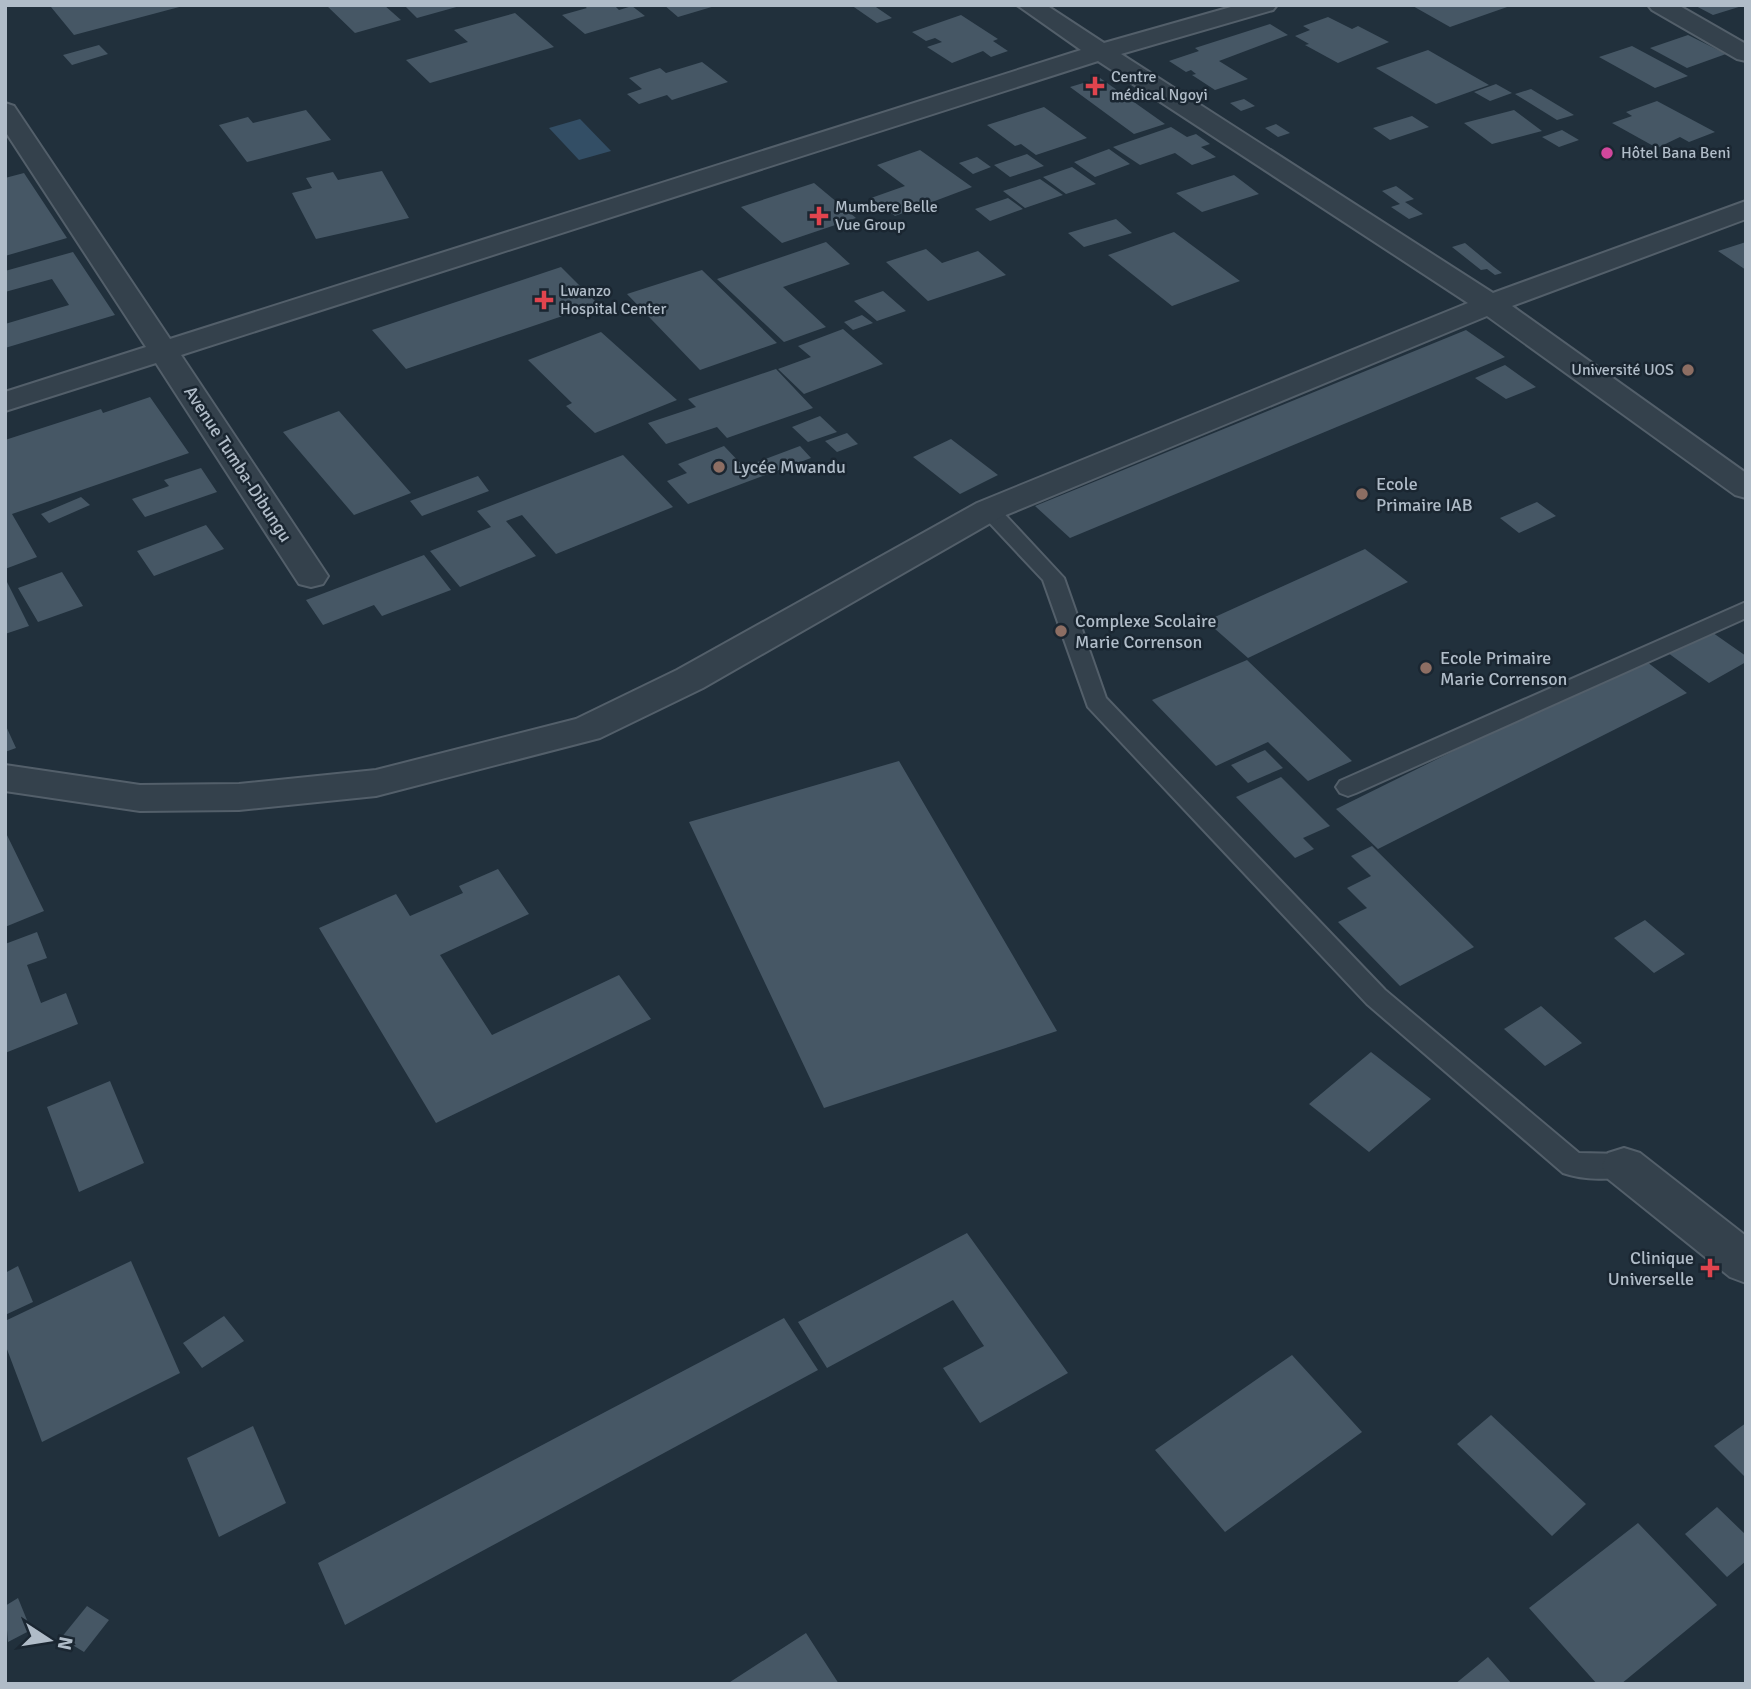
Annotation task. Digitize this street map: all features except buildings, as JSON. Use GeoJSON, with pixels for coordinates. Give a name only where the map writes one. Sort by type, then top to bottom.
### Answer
{"type":"FeatureCollection","features":[{"type":"Feature","properties":{"kind":"street"},"geometry":{"type":"LineString","coordinates":[[1030,5],[1490,304],[1746,488]]}},
{"type":"Feature","properties":{"kind":"street"},"geometry":{"type":"LineString","coordinates":[[5,402],[1100,52],[1265,5]]}},
{"type":"Feature","properties":{"kind":"street"},"geometry":{"type":"LineString","coordinates":[[1660,5],[1746,54]]}},
{"type":"Feature","properties":{"kind":"street","name":"Avenue Tumba-Dibungu"},"geometry":{"type":"LineString","coordinates":[[5,111],[311,576]]}},
{"type":"Feature","properties":{"kind":"street"},"geometry":{"type":"LineString","coordinates":[[5,778],[140,798],[239,797],[376,783],[587,729],[690,679],[989,510],[1490,304],[1746,209]]}},
{"type":"Feature","properties":{"kind":"street"},"geometry":{"type":"LineString","coordinates":[[1624,1166],[1746,1263]]}},
{"type":"Feature","properties":{"kind":"lane"},"geometry":{"type":"LineString","coordinates":[[989,510],[1053,578],[1096,701],[1376,997],[1573,1165],[1624,1166]]}},
{"type":"Feature","properties":{"kind":"lane"},"geometry":{"type":"LineString","coordinates":[[1348,787],[1746,609]]}},
{"type":"Feature","properties":{"kind":"water"},"geometry":{"type":"Polygon","coordinates":[[[580,119],[611,151],[579,160],[549,128],[580,119]]]}},
{"type":"Feature","properties":{"kind":"place","name":"Centre médical Ngoyi"},"geometry":{"type":"Point","coordinates":[1095,86]}},
{"type":"Feature","properties":{"kind":"place","name":"Hôtel Bana Beni"},"geometry":{"type":"Point","coordinates":[1607,153]}},
{"type":"Feature","properties":{"kind":"place","name":"Mumbere Belle Vue Group"},"geometry":{"type":"Point","coordinates":[819,216]}},
{"type":"Feature","properties":{"kind":"place","name":"Lwanzo Hospital Center"},"geometry":{"type":"Point","coordinates":[544,300]}},
{"type":"Feature","properties":{"kind":"place","name":"Université UOS"},"geometry":{"type":"Point","coordinates":[1688,370]}},
{"type":"Feature","properties":{"kind":"place","name":"Lycée Mwandu"},"geometry":{"type":"Point","coordinates":[719,467]}},
{"type":"Feature","properties":{"kind":"place","name":"Ecole Primaire IAB"},"geometry":{"type":"Point","coordinates":[1362,494]}},
{"type":"Feature","properties":{"kind":"place","name":"Complexe Scolaire Marie Correnson"},"geometry":{"type":"Point","coordinates":[1061,631]}},
{"type":"Feature","properties":{"kind":"place","name":"Ecole Primaire Marie Correnson"},"geometry":{"type":"Point","coordinates":[1426,668]}},
{"type":"Feature","properties":{"kind":"place","name":"Clinique Universelle"},"geometry":{"type":"Point","coordinates":[1710,1268]}}]}
